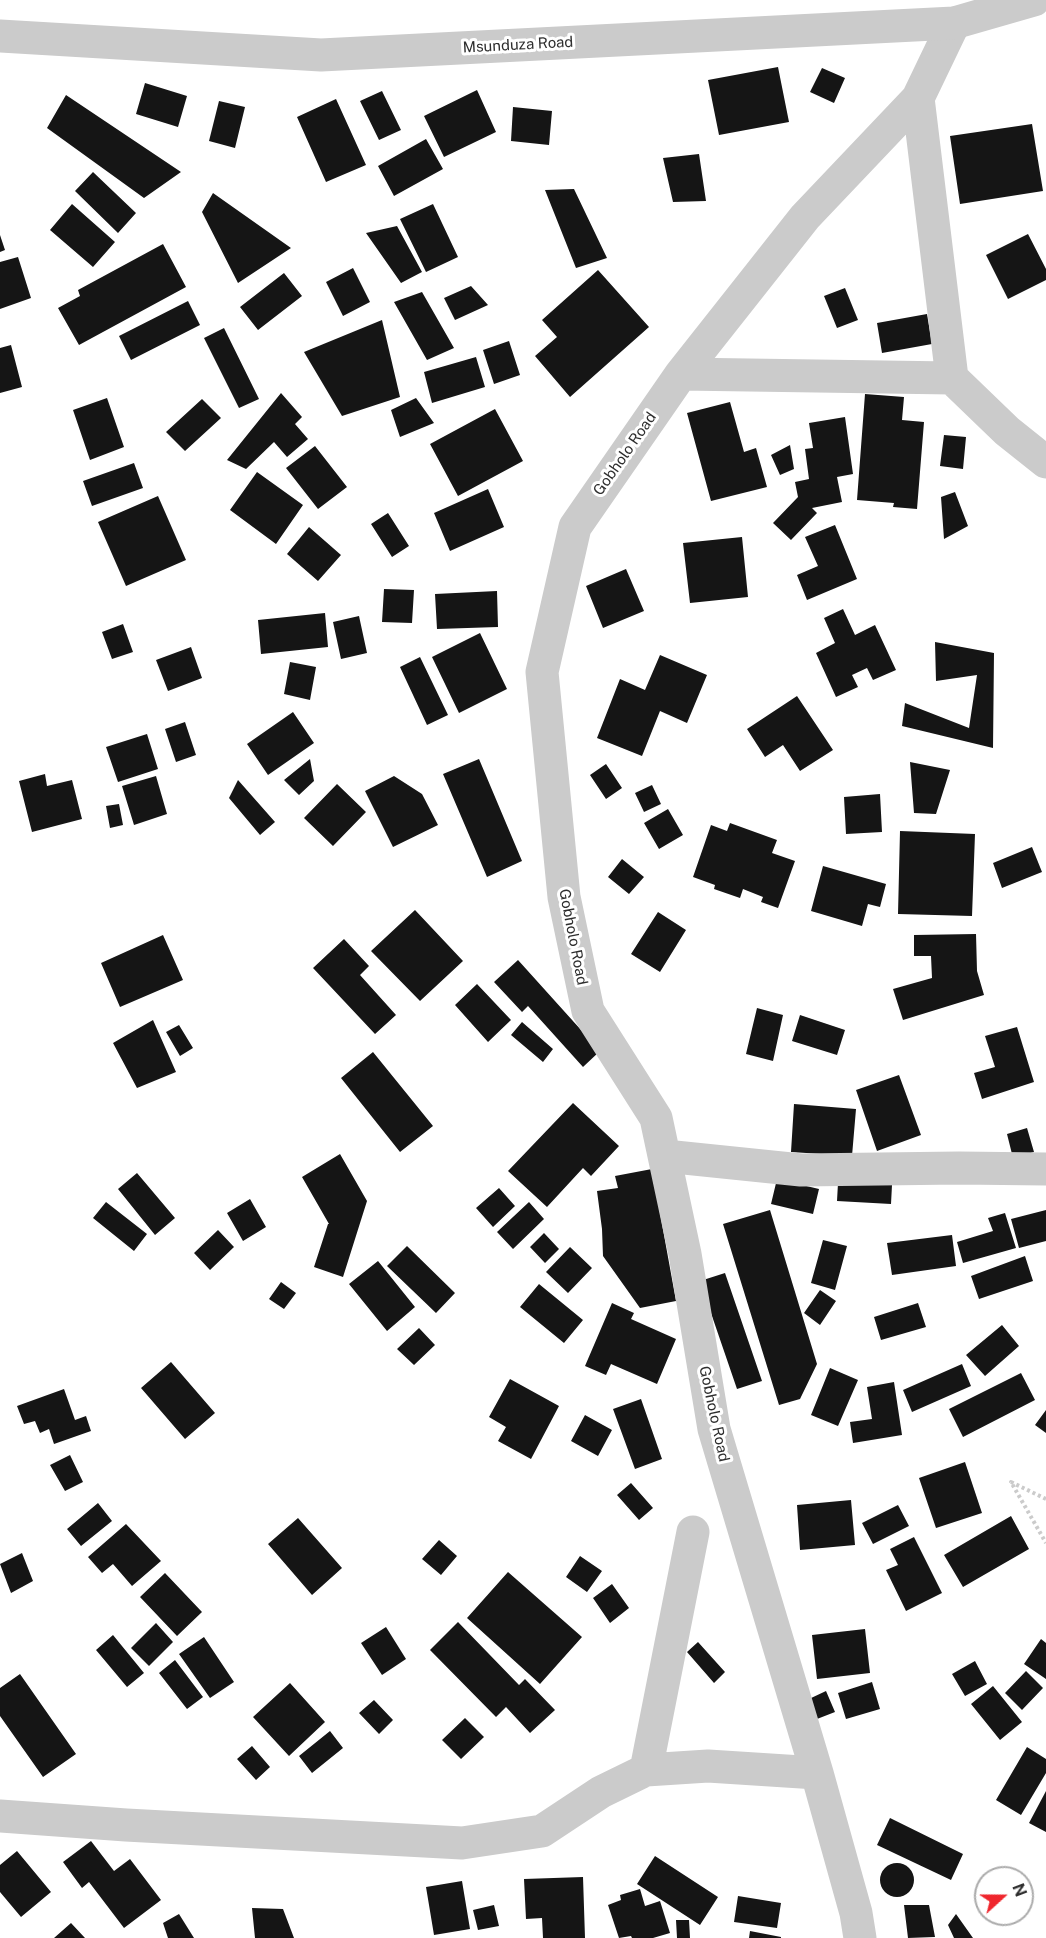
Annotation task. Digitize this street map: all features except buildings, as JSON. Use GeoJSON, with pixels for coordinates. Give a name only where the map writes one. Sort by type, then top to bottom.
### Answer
{"type":"FeatureCollection","features":[{"type":"Feature","properties":{"kind":"street","name":"Msunduza Road"},"geometry":{"type":"LineString","coordinates":[[0,36],[321,55],[954,23],[1034,0]]}},
{"type":"Feature","properties":{"kind":"street","name":"Gobholo Road"},"geometry":{"type":"LineString","coordinates":[[860,1938],[856,1913],[817,1773],[714,1430],[685,1254],[656,1118],[588,1011],[564,897],[542,672],[575,527],[681,374],[805,218],[918,98],[954,23]]}},
{"type":"Feature","properties":{"kind":"street"},"geometry":{"type":"LineString","coordinates":[[918,98],[952,378],[1007,431],[1046,462]]}},
{"type":"Feature","properties":{"kind":"street"},"geometry":{"type":"LineString","coordinates":[[681,374],[952,378]]}},
{"type":"Feature","properties":{"kind":"street"},"geometry":{"type":"LineString","coordinates":[[665,1156],[801,1170],[1046,1169]]}},
{"type":"Feature","properties":{"kind":"street"},"geometry":{"type":"LineString","coordinates":[[646,1770],[693,1532]]}},
{"type":"Feature","properties":{"kind":"street"},"geometry":{"type":"LineString","coordinates":[[0,1816],[462,1843],[542,1831],[601,1792],[646,1770],[708,1766],[817,1773]]}},
{"type":"Feature","properties":{"kind":"path"},"geometry":{"type":"LineString","coordinates":[[1046,1499],[1011,1482],[1046,1543]]}}]}
